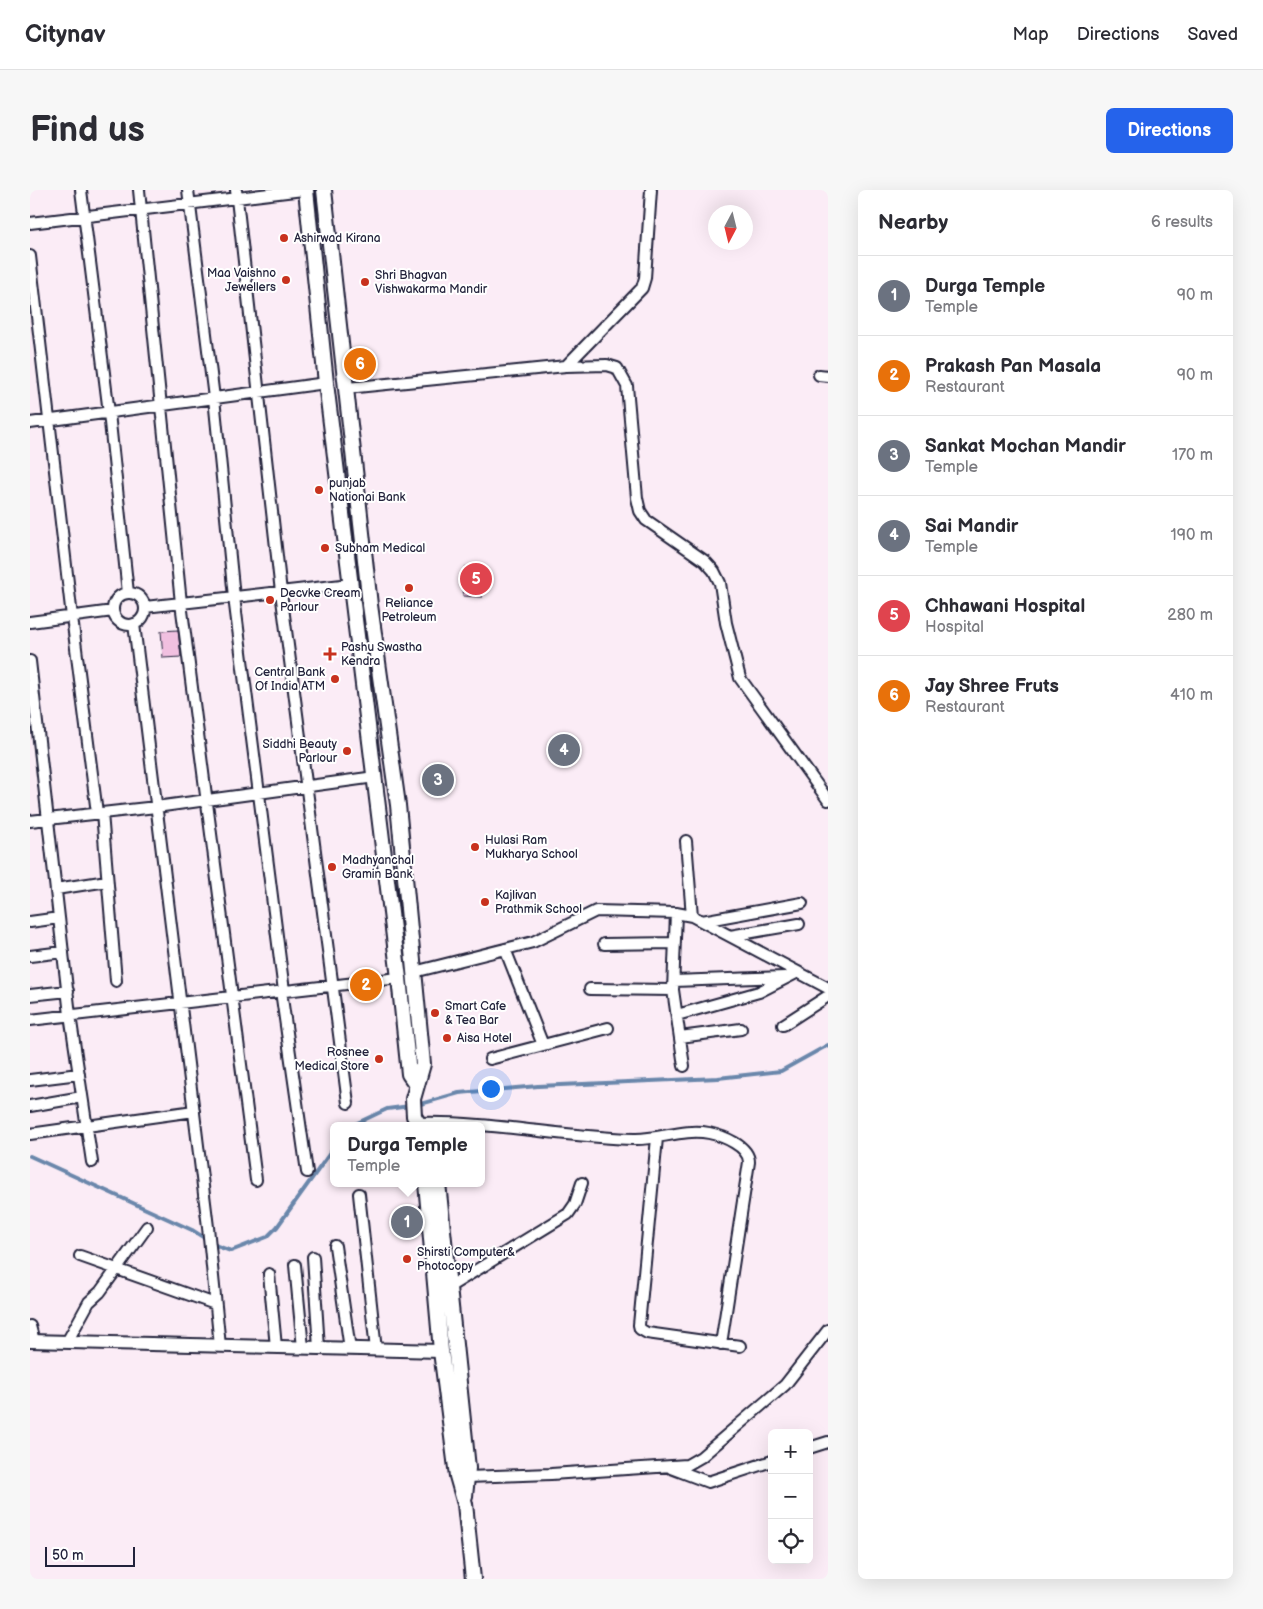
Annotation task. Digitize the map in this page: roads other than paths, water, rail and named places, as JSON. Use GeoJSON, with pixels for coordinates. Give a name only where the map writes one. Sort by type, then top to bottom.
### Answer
{"type":"FeatureCollection","features":[{"type":"Feature","properties":{"kind":"main road"},"geometry":{"type":"LineString","coordinates":[[304,190],[409,1074],[416,1084]]}},
{"type":"Feature","properties":{"kind":"main road"},"geometry":{"type":"LineString","coordinates":[[324,190],[370,605],[398,805],[423,1064],[412,1100],[417,1122]]}},
{"type":"Feature","properties":{"kind":"main road"},"geometry":{"type":"LineString","coordinates":[[426,1187],[441,1352],[457,1476],[465,1504],[473,1579]]}},
{"type":"Feature","properties":{"kind":"main road"},"geometry":{"type":"LineString","coordinates":[[438,1187],[467,1477],[465,1504]]}},
{"type":"Feature","properties":{"kind":"street"},"geometry":{"type":"LineString","coordinates":[[81,190],[109,413],[128,593]]}},
{"type":"Feature","properties":{"kind":"street"},"geometry":{"type":"LineString","coordinates":[[139,190],[181,603],[256,1180]]}},
{"type":"Feature","properties":{"kind":"street"},"geometry":{"type":"LineString","coordinates":[[188,190],[214,398],[234,597],[282,991],[307,1172]]}},
{"type":"Feature","properties":{"kind":"street"},"geometry":{"type":"LineString","coordinates":[[30,223],[189,204],[237,194],[304,190]]}},
{"type":"Feature","properties":{"kind":"street"},"geometry":{"type":"LineString","coordinates":[[566,366],[640,293],[651,190]]}},
{"type":"Feature","properties":{"kind":"street"},"geometry":{"type":"LineString","coordinates":[[237,194],[281,592],[348,1103]]}},
{"type":"Feature","properties":{"kind":"street"},"geometry":{"type":"LineString","coordinates":[[30,256],[72,617],[100,813],[116,981]]}},
{"type":"Feature","properties":{"kind":"street"},"geometry":{"type":"LineString","coordinates":[[346,388],[566,366],[607,365],[617,368],[627,386],[637,498],[640,511],[646,520],[705,561],[714,571],[720,583],[726,623],[740,678],[828,800]]}},
{"type":"Feature","properties":{"kind":"street"},"geometry":{"type":"LineString","coordinates":[[30,423],[326,383]]}},
{"type":"Feature","properties":{"kind":"street"},"geometry":{"type":"LineString","coordinates":[[145,607],[351,584]]}},
{"type":"Feature","properties":{"kind":"street"},"geometry":{"type":"LineString","coordinates":[[128,593],[140,598],[145,607],[142,618],[134,624],[128,625],[118,621],[113,611],[116,601],[128,593]]}},
{"type":"Feature","properties":{"kind":"street"},"geometry":{"type":"LineString","coordinates":[[30,622],[113,611]]}},
{"type":"Feature","properties":{"kind":"street"},"geometry":{"type":"LineString","coordinates":[[134,624],[208,1227],[220,1346]]}},
{"type":"Feature","properties":{"kind":"street"},"geometry":{"type":"LineString","coordinates":[[30,661],[70,1016],[92,1162]]}},
{"type":"Feature","properties":{"kind":"street"},"geometry":{"type":"LineString","coordinates":[[30,821],[156,807],[375,777]]}},
{"type":"Feature","properties":{"kind":"street"},"geometry":{"type":"LineString","coordinates":[[686,840],[692,916]]}},
{"type":"Feature","properties":{"kind":"street"},"geometry":{"type":"LineString","coordinates":[[56,888],[107,880]]}},
{"type":"Feature","properties":{"kind":"street"},"geometry":{"type":"LineString","coordinates":[[702,921],[802,903]]}},
{"type":"Feature","properties":{"kind":"street"},"geometry":{"type":"LineString","coordinates":[[414,972],[533,942],[596,911],[676,913],[692,916],[730,936],[794,975],[828,988]]}},
{"type":"Feature","properties":{"kind":"street"},"geometry":{"type":"LineString","coordinates":[[676,913],[674,986],[684,1066]]}},
{"type":"Feature","properties":{"kind":"street"},"geometry":{"type":"LineString","coordinates":[[30,922],[59,918]]}},
{"type":"Feature","properties":{"kind":"street"},"geometry":{"type":"LineString","coordinates":[[730,936],[799,924]]}},
{"type":"Feature","properties":{"kind":"street"},"geometry":{"type":"LineString","coordinates":[[604,944],[675,943]]}},
{"type":"Feature","properties":{"kind":"street"},"geometry":{"type":"LineString","coordinates":[[505,949],[544,1045]]}},
{"type":"Feature","properties":{"kind":"street"},"geometry":{"type":"LineString","coordinates":[[30,956],[63,952]]}},
{"type":"Feature","properties":{"kind":"street"},"geometry":{"type":"LineString","coordinates":[[590,989],[674,986],[794,975]]}},
{"type":"Feature","properties":{"kind":"street"},"geometry":{"type":"LineString","coordinates":[[677,1015],[759,992],[794,975]]}},
{"type":"Feature","properties":{"kind":"street"},"geometry":{"type":"LineString","coordinates":[[30,1020],[399,978]]}},
{"type":"Feature","properties":{"kind":"street"},"geometry":{"type":"LineString","coordinates":[[30,996],[68,991]]}},
{"type":"Feature","properties":{"kind":"street"},"geometry":{"type":"LineString","coordinates":[[783,1025],[828,996]]}},
{"type":"Feature","properties":{"kind":"street"},"geometry":{"type":"LineString","coordinates":[[490,1059],[608,1028]]}},
{"type":"Feature","properties":{"kind":"street"},"geometry":{"type":"LineString","coordinates":[[680,1037],[741,1029]]}},
{"type":"Feature","properties":{"kind":"street"},"geometry":{"type":"LineString","coordinates":[[30,1080],[79,1074]]}},
{"type":"Feature","properties":{"kind":"street"},"geometry":{"type":"LineString","coordinates":[[30,1106],[82,1097]]}},
{"type":"Feature","properties":{"kind":"street"},"geometry":{"type":"LineString","coordinates":[[30,1134],[194,1111]]}},
{"type":"Feature","properties":{"kind":"street"},"geometry":{"type":"LineString","coordinates":[[417,1122],[457,1122]]}},
{"type":"Feature","properties":{"kind":"street"},"geometry":{"type":"LineString","coordinates":[[485,1125],[631,1139],[657,1138],[695,1132],[710,1133],[741,1147],[749,1156],[721,1344]]}},
{"type":"Feature","properties":{"kind":"street"},"geometry":{"type":"LineString","coordinates":[[657,1138],[640,1329],[647,1333],[740,1346]]}},
{"type":"Feature","properties":{"kind":"street"},"geometry":{"type":"LineString","coordinates":[[449,1287],[568,1214],[575,1204],[582,1183]]}},
{"type":"Feature","properties":{"kind":"street"},"geometry":{"type":"LineString","coordinates":[[359,1194],[376,1350]]}},
{"type":"Feature","properties":{"kind":"street"},"geometry":{"type":"LineString","coordinates":[[67,1342],[89,1302],[117,1270],[147,1227]]}},
{"type":"Feature","properties":{"kind":"street"},"geometry":{"type":"LineString","coordinates":[[335,1246],[350,1349]]}},
{"type":"Feature","properties":{"kind":"street"},"geometry":{"type":"LineString","coordinates":[[80,1256],[215,1304]]}},
{"type":"Feature","properties":{"kind":"street"},"geometry":{"type":"LineString","coordinates":[[313,1257],[319,1348]]}},
{"type":"Feature","properties":{"kind":"street"},"geometry":{"type":"LineString","coordinates":[[296,1265],[303,1348]]}},
{"type":"Feature","properties":{"kind":"street"},"geometry":{"type":"LineString","coordinates":[[269,1274],[276,1347]]}},
{"type":"Feature","properties":{"kind":"street"},"geometry":{"type":"LineString","coordinates":[[30,1326],[32,1341],[441,1352]]}},
{"type":"Feature","properties":{"kind":"street"},"geometry":{"type":"LineString","coordinates":[[467,1477],[669,1468],[687,1465],[701,1457],[779,1391],[793,1376],[828,1330]]}},
{"type":"Feature","properties":{"kind":"street"},"geometry":{"type":"LineString","coordinates":[[813,1447],[828,1442]]}},
{"type":"Feature","properties":{"kind":"street"},"geometry":{"type":"LineString","coordinates":[[669,1468],[708,1482],[768,1462]]}},
{"type":"Feature","properties":{"kind":"waterway"},"geometry":{"type":"LineString","coordinates":[[417,1105],[459,1093],[538,1086],[718,1078],[781,1071],[828,1045]]}},
{"type":"Feature","properties":{"kind":"waterway"},"geometry":{"type":"LineString","coordinates":[[359,1122],[387,1109],[410,1106]]}},
{"type":"Feature","properties":{"kind":"waterway"},"geometry":{"type":"LineString","coordinates":[[30,1156],[192,1230],[217,1246],[231,1251],[267,1237],[277,1227],[330,1153]]}},
{"type":"Feature","properties":{"kind":"place","name":"Ashirwad Kirana"},"geometry":{"type":"Point","coordinates":[284,238]}},
{"type":"Feature","properties":{"kind":"place","name":"Maa Vaishno Jewellers"},"geometry":{"type":"Point","coordinates":[286,280]}},
{"type":"Feature","properties":{"kind":"place","name":"Shri Bhagvan Vishwakarma Mandir"},"geometry":{"type":"Point","coordinates":[365,282]}},
{"type":"Feature","properties":{"kind":"place","name":"Jay Shree Fruts"},"geometry":{"type":"Point","coordinates":[360,364]}},
{"type":"Feature","properties":{"kind":"place","name":"punjab Nationai Bank"},"geometry":{"type":"Point","coordinates":[319,490]}},
{"type":"Feature","properties":{"kind":"place","name":"Subham Medical"},"geometry":{"type":"Point","coordinates":[325,548]}},
{"type":"Feature","properties":{"kind":"place","name":"Chhawani Hospital"},"geometry":{"type":"Point","coordinates":[476,579]}},
{"type":"Feature","properties":{"kind":"place","name":"Reliance Petroleum"},"geometry":{"type":"Point","coordinates":[409,588]}},
{"type":"Feature","properties":{"kind":"place","name":"Decvke Cream Parlour"},"geometry":{"type":"Point","coordinates":[270,600]}},
{"type":"Feature","properties":{"kind":"place","name":"Pashu Swastha Kendra"},"geometry":{"type":"Point","coordinates":[330,654]}},
{"type":"Feature","properties":{"kind":"place","name":"Central Bank Of India ATM"},"geometry":{"type":"Point","coordinates":[335,679]}},
{"type":"Feature","properties":{"kind":"place","name":"Sai Mandir"},"geometry":{"type":"Point","coordinates":[564,750]}},
{"type":"Feature","properties":{"kind":"place","name":"Siddhi Beauty Parlour"},"geometry":{"type":"Point","coordinates":[347,751]}},
{"type":"Feature","properties":{"kind":"place","name":"Sankat Mochan Mandir"},"geometry":{"type":"Point","coordinates":[438,780]}},
{"type":"Feature","properties":{"kind":"place","name":"Hulasi Ram Mukharya School"},"geometry":{"type":"Point","coordinates":[475,847]}},
{"type":"Feature","properties":{"kind":"place","name":"Madhyanchal Gramin Bank"},"geometry":{"type":"Point","coordinates":[332,867]}},
{"type":"Feature","properties":{"kind":"place","name":"Kajlivan Prathmik School"},"geometry":{"type":"Point","coordinates":[485,902]}},
{"type":"Feature","properties":{"kind":"place","name":"Prakash Pan Masala"},"geometry":{"type":"Point","coordinates":[366,985]}},
{"type":"Feature","properties":{"kind":"place","name":"Smart Cafe & Tea Bar"},"geometry":{"type":"Point","coordinates":[435,1013]}},
{"type":"Feature","properties":{"kind":"place","name":"Aisa Hotel"},"geometry":{"type":"Point","coordinates":[447,1038]}},
{"type":"Feature","properties":{"kind":"place","name":"Rosnee Medical Store"},"geometry":{"type":"Point","coordinates":[379,1059]}},
{"type":"Feature","properties":{"kind":"place","name":"Durga Temple"},"geometry":{"type":"Point","coordinates":[407,1222]}},
{"type":"Feature","properties":{"kind":"place","name":"Shirsti Computer& Photocopy"},"geometry":{"type":"Point","coordinates":[407,1259]}}]}
